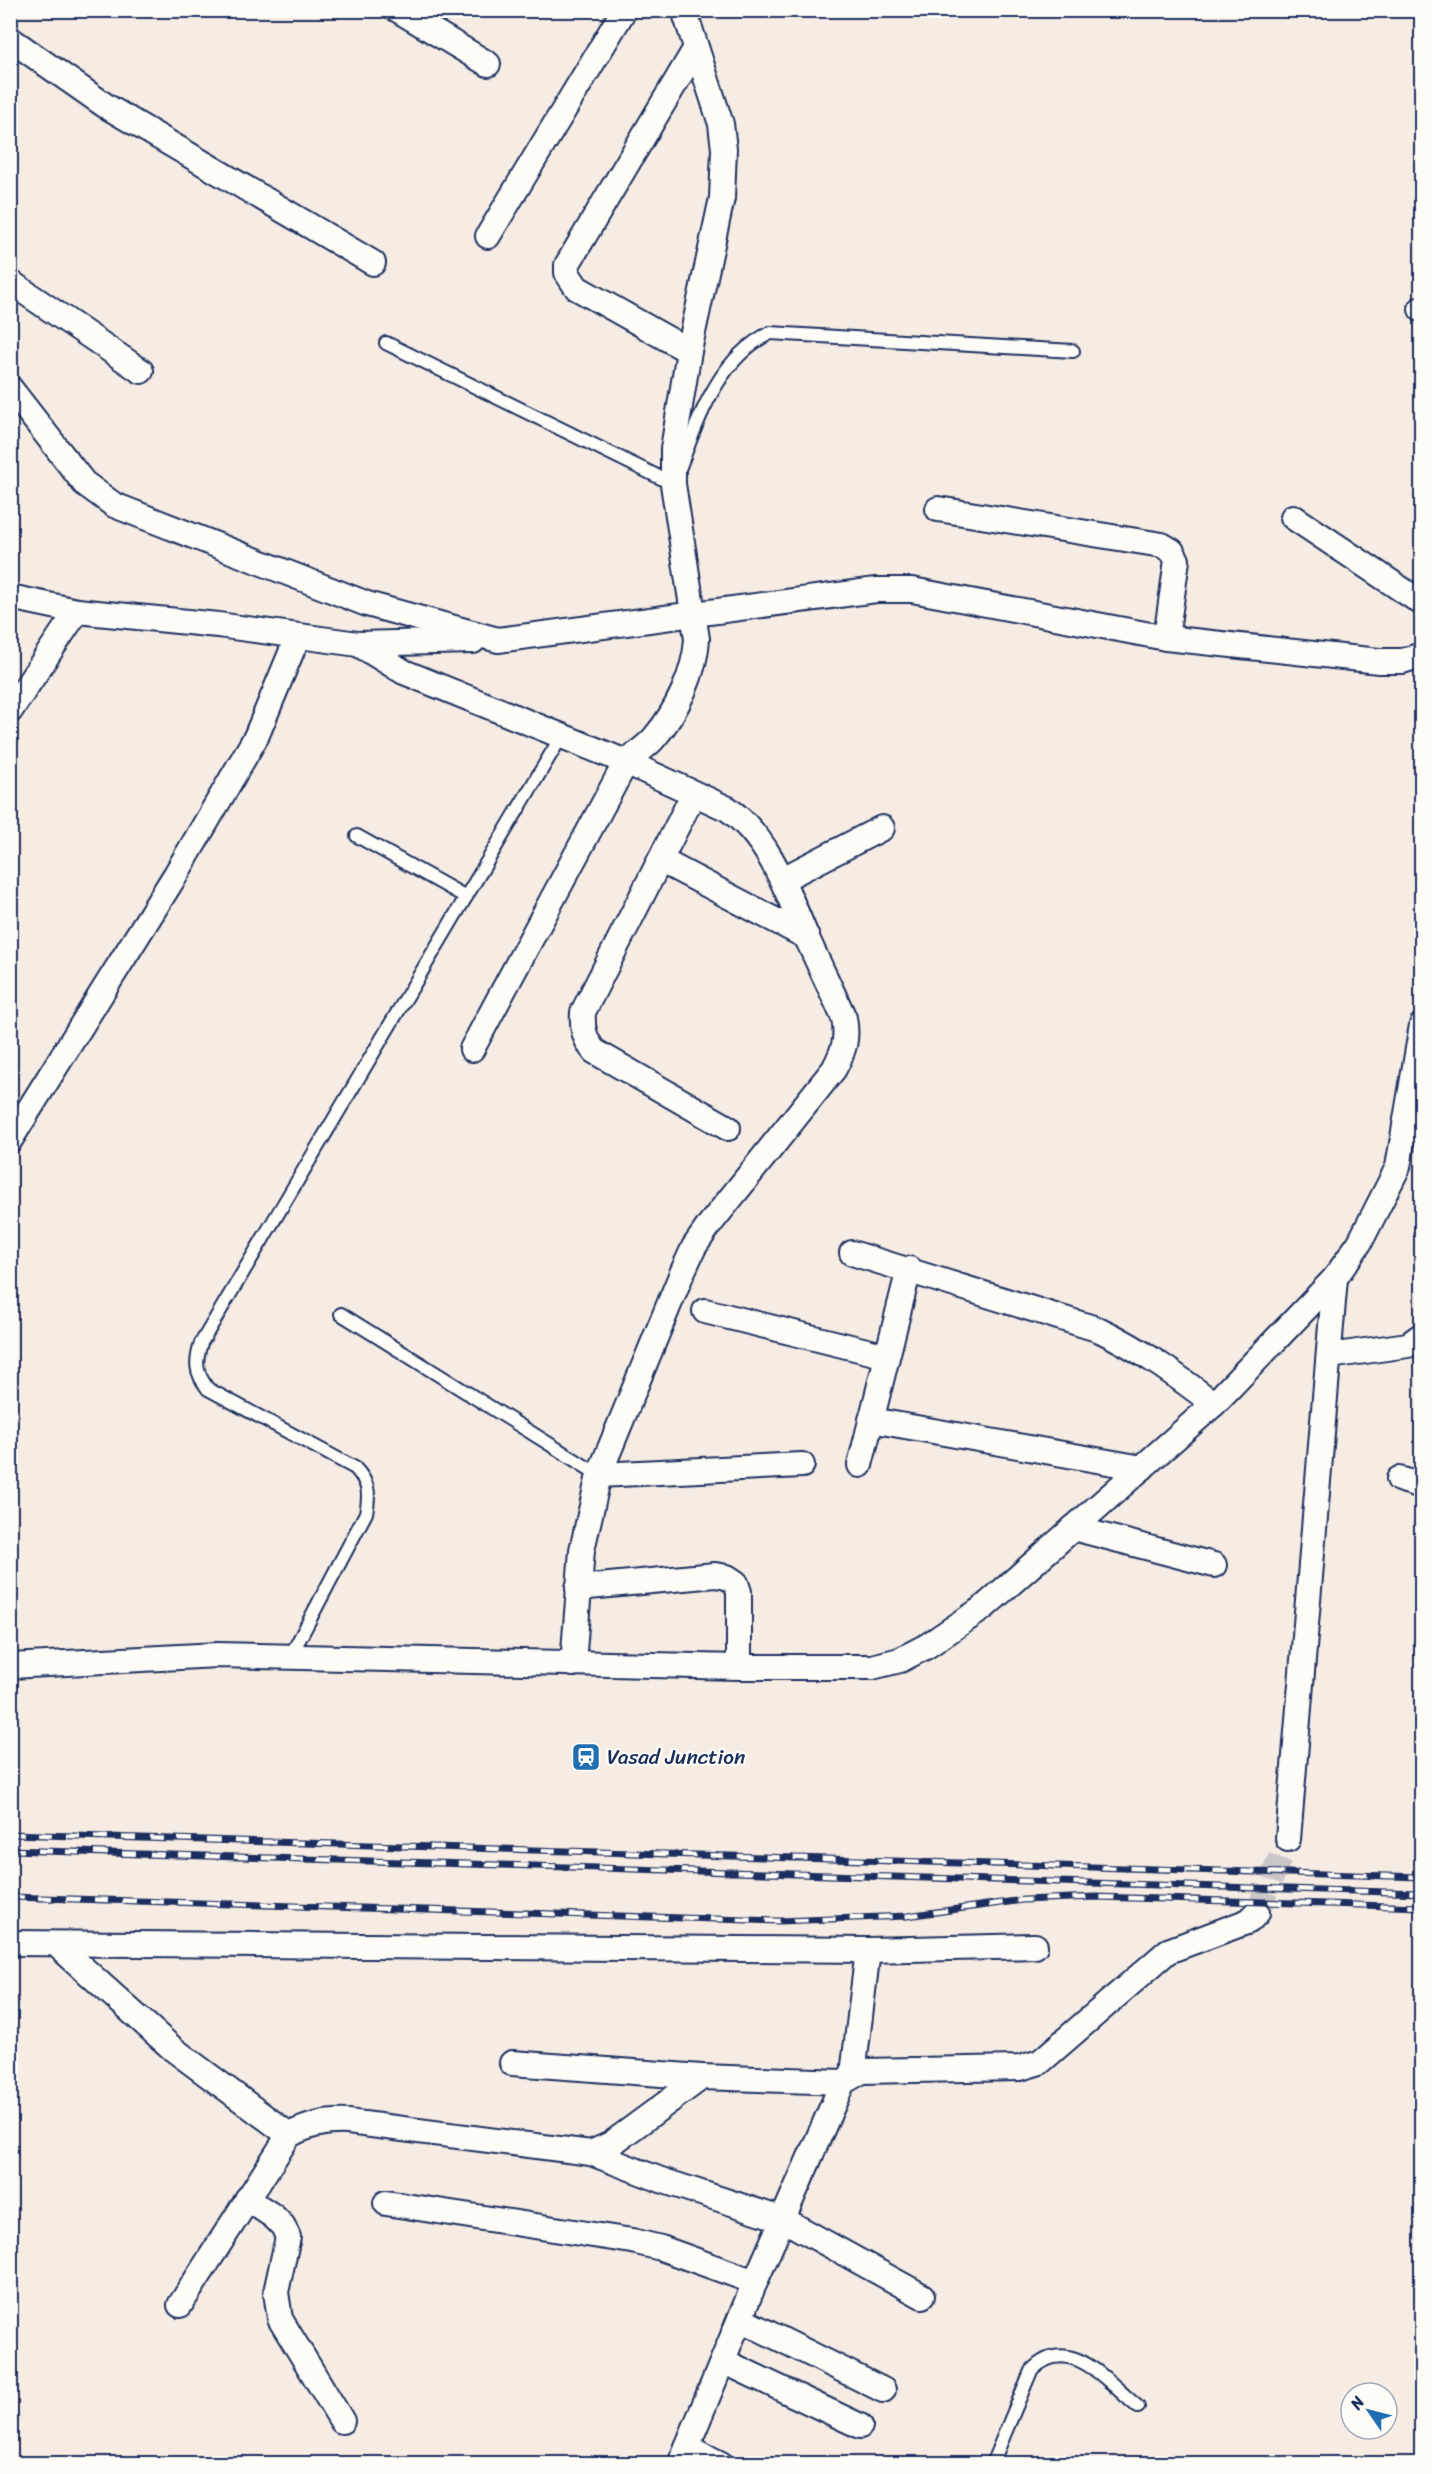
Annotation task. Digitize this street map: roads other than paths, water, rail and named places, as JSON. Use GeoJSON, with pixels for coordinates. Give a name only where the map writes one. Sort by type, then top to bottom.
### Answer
{"type":"FeatureCollection","features":[{"type":"Feature","properties":{"kind":"street"},"geometry":{"type":"LineString","coordinates":[[398,10],[488,64]]}},
{"type":"Feature","properties":{"kind":"street"},"geometry":{"type":"LineString","coordinates":[[488,237],[624,10]]}},
{"type":"Feature","properties":{"kind":"street"},"geometry":{"type":"LineString","coordinates":[[472,1049],[626,762],[653,740],[663,727],[691,675],[697,639],[673,484],[673,449],[689,351],[724,175],[720,124],[684,10]]}},
{"type":"Feature","properties":{"kind":"street"},"geometry":{"type":"LineString","coordinates":[[10,39],[106,106],[373,263]]}},
{"type":"Feature","properties":{"kind":"street"},"geometry":{"type":"LineString","coordinates":[[689,351],[577,288],[567,273],[567,265],[696,48]]}},
{"type":"Feature","properties":{"kind":"street"},"geometry":{"type":"LineString","coordinates":[[10,282],[141,371]]}},
{"type":"Feature","properties":{"kind":"street"},"geometry":{"type":"LineString","coordinates":[[10,388],[84,483],[114,505],[367,604],[498,640]]}},
{"type":"Feature","properties":{"kind":"street"},"geometry":{"type":"LineString","coordinates":[[938,509],[1162,545],[1172,551],[1177,560],[1166,638]]}},
{"type":"Feature","properties":{"kind":"street"},"geometry":{"type":"LineString","coordinates":[[1293,517],[1422,603]]}},
{"type":"Feature","properties":{"kind":"street"},"geometry":{"type":"LineString","coordinates":[[10,597],[77,611],[358,644],[498,640],[876,590],[912,590],[1166,638],[1379,661],[1402,661],[1422,656]]}},
{"type":"Feature","properties":{"kind":"street"},"geometry":{"type":"LineString","coordinates":[[10,711],[77,611]]}},
{"type":"Feature","properties":{"kind":"street"},"geometry":{"type":"LineString","coordinates":[[10,1140],[176,874],[250,747],[298,636]]}},
{"type":"Feature","properties":{"kind":"street"},"geometry":{"type":"LineString","coordinates":[[358,644],[404,672],[626,762],[693,795],[728,809],[742,819],[783,879],[844,1018],[847,1036],[844,1051],[834,1069],[694,1247],[600,1475],[582,1550],[573,1664]]}},
{"type":"Feature","properties":{"kind":"street"},"geometry":{"type":"LineString","coordinates":[[693,795],[662,861],[583,1012],[582,1027],[586,1040],[594,1051],[728,1128]]}},
{"type":"Feature","properties":{"kind":"street"},"geometry":{"type":"LineString","coordinates":[[783,879],[882,828]]}},
{"type":"Feature","properties":{"kind":"street"},"geometry":{"type":"LineString","coordinates":[[662,861],[807,938]]}},
{"type":"Feature","properties":{"kind":"street"},"geometry":{"type":"LineString","coordinates":[[10,1666],[217,1655],[739,1667],[872,1667],[900,1660],[927,1646],[983,1608],[1214,1404],[1335,1278],[1360,1242],[1398,1167],[1422,1025]]}},
{"type":"Feature","properties":{"kind":"street"},"geometry":{"type":"LineString","coordinates":[[852,1253],[1100,1330],[1132,1345],[1214,1404]]}},
{"type":"Feature","properties":{"kind":"street"},"geometry":{"type":"LineString","coordinates":[[860,1465],[909,1269]]}},
{"type":"Feature","properties":{"kind":"street"},"geometry":{"type":"LineString","coordinates":[[1288,1839],[1335,1278]]}},
{"type":"Feature","properties":{"kind":"street"},"geometry":{"type":"LineString","coordinates":[[705,1311],[887,1356]]}},
{"type":"Feature","properties":{"kind":"street"},"geometry":{"type":"LineString","coordinates":[[1329,1356],[1417,1343]]}},
{"type":"Feature","properties":{"kind":"street"},"geometry":{"type":"LineString","coordinates":[[872,1420],[1142,1467]]}},
{"type":"Feature","properties":{"kind":"street"},"geometry":{"type":"LineString","coordinates":[[600,1475],[802,1465]]}},
{"type":"Feature","properties":{"kind":"street"},"geometry":{"type":"LineString","coordinates":[[1073,1528],[1214,1565]]}},
{"type":"Feature","properties":{"kind":"street"},"geometry":{"type":"LineString","coordinates":[[578,1588],[715,1575],[727,1577],[736,1582],[739,1592],[739,1667]]}},
{"type":"Feature","properties":{"kind":"street"},"geometry":{"type":"LineString","coordinates":[[512,2063],[702,2077],[848,2078],[862,2071],[1032,2066],[1040,2062],[1168,1951],[1249,1921],[1257,1913]]}},
{"type":"Feature","properties":{"kind":"street"},"geometry":{"type":"LineString","coordinates":[[10,1943],[868,1950],[1035,1946]]}},
{"type":"Feature","properties":{"kind":"street"},"geometry":{"type":"LineString","coordinates":[[56,1944],[173,2049],[289,2134]]}},
{"type":"Feature","properties":{"kind":"street"},"geometry":{"type":"LineString","coordinates":[[721,2463],[684,2455],[755,2282],[848,2078],[868,1950]]}},
{"type":"Feature","properties":{"kind":"street"},"geometry":{"type":"LineString","coordinates":[[591,2153],[611,2144],[702,2077]]}},
{"type":"Feature","properties":{"kind":"street"},"geometry":{"type":"LineString","coordinates":[[180,2305],[289,2134],[309,2125],[328,2121],[591,2153],[661,2180],[784,2220],[922,2296]]}},
{"type":"Feature","properties":{"kind":"street"},"geometry":{"type":"LineString","coordinates":[[247,2199],[273,2216],[283,2226],[288,2237],[276,2292],[280,2319],[342,2421]]}},
{"type":"Feature","properties":{"kind":"street"},"geometry":{"type":"LineString","coordinates":[[386,2203],[632,2241],[661,2248],[755,2282]]}},
{"type":"Feature","properties":{"kind":"street"},"geometry":{"type":"LineString","coordinates":[[740,2319],[883,2390]]}},
{"type":"Feature","properties":{"kind":"street"},"geometry":{"type":"LineString","coordinates":[[723,2361],[860,2426]]}},
{"type":"Feature","properties":{"kind":"lane"},"geometry":{"type":"LineString","coordinates":[[386,343],[673,484],[715,384],[732,361],[751,343],[770,333],[1073,351]]}},
{"type":"Feature","properties":{"kind":"lane"},"geometry":{"type":"LineString","coordinates":[[290,1657],[366,1513],[370,1496],[367,1481],[356,1468],[208,1389],[198,1376],[195,1361],[201,1343],[561,737]]}},
{"type":"Feature","properties":{"kind":"lane"},"geometry":{"type":"LineString","coordinates":[[357,836],[466,897]]}},
{"type":"Feature","properties":{"kind":"lane"},"geometry":{"type":"LineString","coordinates":[[341,1314],[600,1475]]}},
{"type":"Feature","properties":{"kind":"lane"},"geometry":{"type":"LineString","coordinates":[[992,2463],[1030,2371],[1041,2360],[1056,2355],[1071,2356],[1084,2363],[1138,2408]]}},
{"type":"Feature","properties":{"kind":"tunnel"},"geometry":{"type":"LineString","coordinates":[[1257,1913],[1288,1839]]}},
{"type":"Feature","properties":{"kind":"railway"},"geometry":{"type":"LineString","coordinates":[[10,1834],[1422,1877]]}},
{"type":"Feature","properties":{"kind":"railway"},"geometry":{"type":"LineString","coordinates":[[10,1850],[1422,1893]]}},
{"type":"Feature","properties":{"kind":"railway"},"geometry":{"type":"LineString","coordinates":[[10,1897],[780,1921],[907,1916],[1023,1900],[1096,1897],[1422,1907]]}},
{"type":"Feature","properties":{"kind":"place","name":"Vasad Junction"},"geometry":{"type":"Point","coordinates":[586,1757]}}]}
